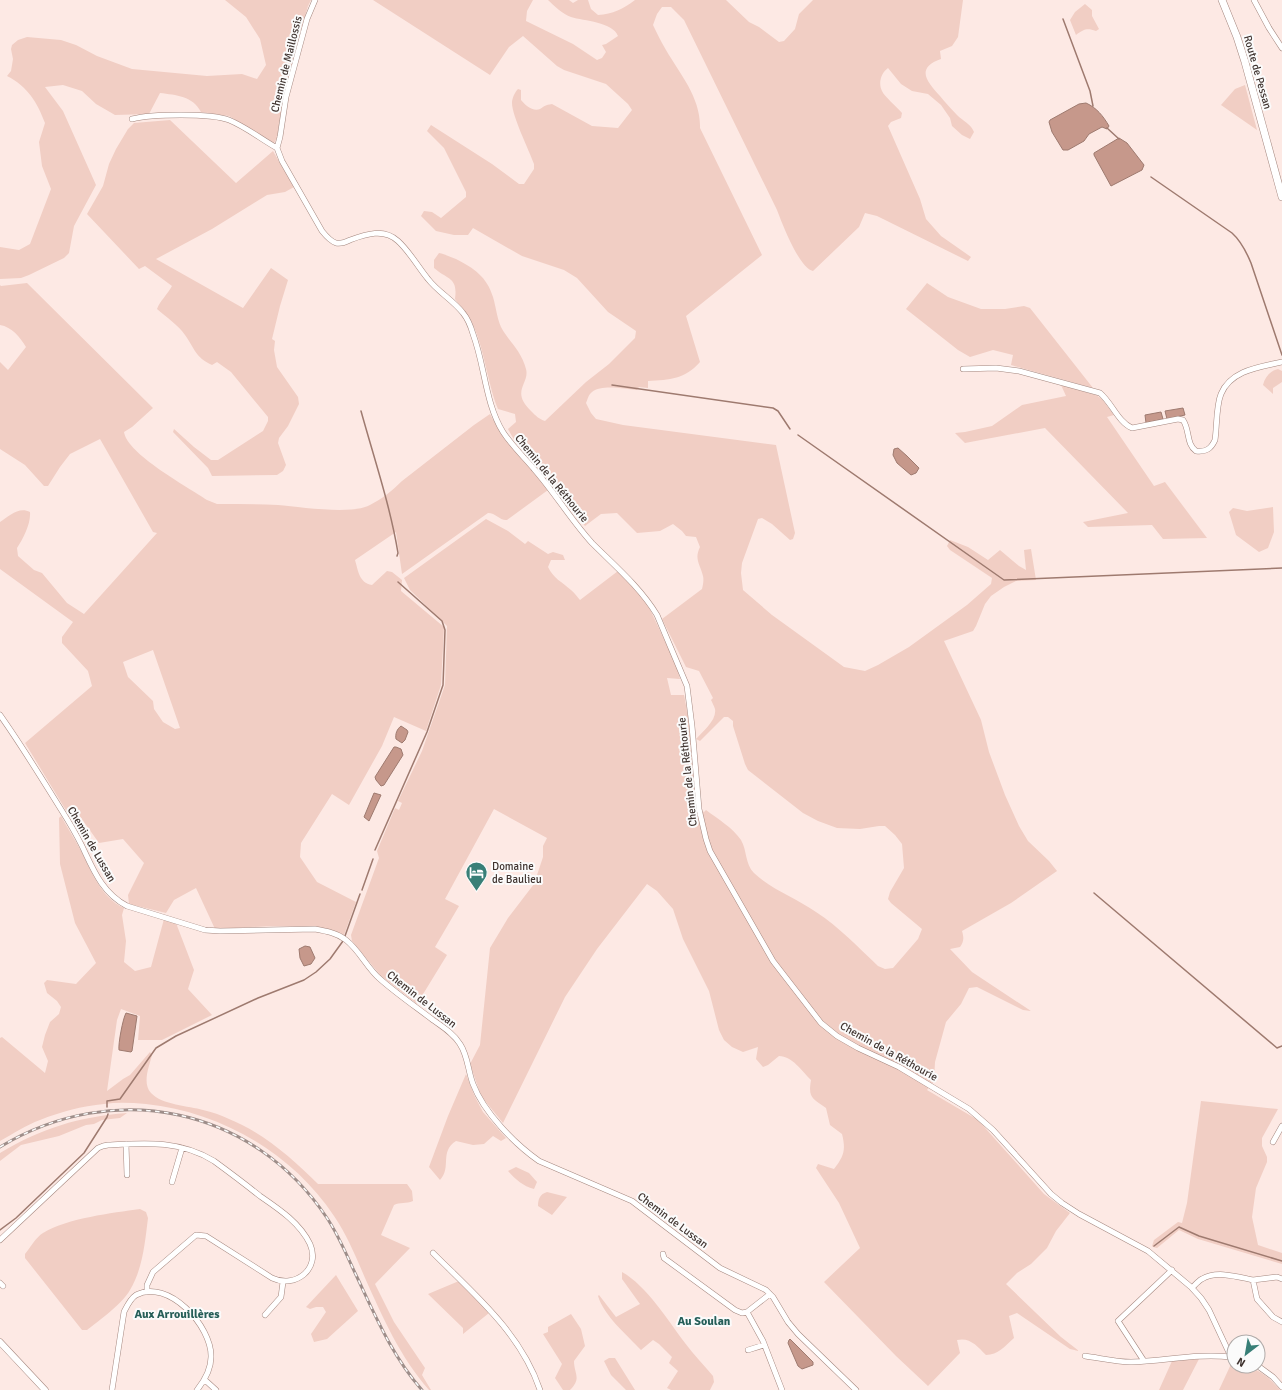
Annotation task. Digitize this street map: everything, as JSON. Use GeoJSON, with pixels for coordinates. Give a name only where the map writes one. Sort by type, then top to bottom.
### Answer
{"type":"FeatureCollection","features":[{"type":"Feature","properties":{"kind":"main road","name":"Route de Pessan"},"geometry":{"type":"LineString","coordinates":[[1222,0],[1245,62],[1282,197]]}},
{"type":"Feature","properties":{"kind":"street","name":"Chemin de Maillossis"},"geometry":{"type":"LineString","coordinates":[[277,148],[286,97],[307,19],[315,0]]}},
{"type":"Feature","properties":{"kind":"street"},"geometry":{"type":"LineString","coordinates":[[1254,0],[1268,28],[1282,48]]}},
{"type":"Feature","properties":{"kind":"street"},"geometry":{"type":"LineString","coordinates":[[132,119],[165,116],[219,117],[230,120],[277,148]]}},
{"type":"Feature","properties":{"kind":"street","name":"Chemin de la Réthourie"},"geometry":{"type":"LineString","coordinates":[[277,148],[282,161],[322,232],[328,238],[337,244],[366,234],[378,233],[397,240],[429,280],[464,314],[474,336],[490,402],[503,432],[591,542],[622,571],[651,605],[660,621],[687,686],[699,809],[710,851],[773,961],[821,1023],[837,1036],[858,1048],[899,1067],[969,1109],[994,1130],[1051,1194],[1062,1203],[1079,1214],[1148,1251],[1192,1288],[1209,1310],[1226,1344]]}},
{"type":"Feature","properties":{"kind":"street"},"geometry":{"type":"LineString","coordinates":[[963,369],[996,368],[1019,371],[1100,393],[1126,426],[1132,428],[1178,419],[1183,420],[1190,445],[1196,451],[1201,452],[1212,446],[1215,440],[1221,395],[1230,381],[1250,369],[1282,362]]}},
{"type":"Feature","properties":{"kind":"street","name":"Chemin de Lussan"},"geometry":{"type":"LineString","coordinates":[[0,716],[63,812],[95,874],[117,901],[127,906],[205,930],[315,929],[328,931],[342,938],[350,944],[379,979],[450,1032],[465,1053],[472,1082],[477,1095],[486,1108],[512,1138],[529,1154],[540,1161],[632,1200],[720,1268],[762,1288],[770,1294],[788,1322],[798,1334],[856,1390]]}},
{"type":"Feature","properties":{"kind":"street"},"geometry":{"type":"LineString","coordinates":[[1273,1142],[1282,1126]]}},
{"type":"Feature","properties":{"kind":"street"},"geometry":{"type":"LineString","coordinates":[[126,1144],[127,1175]]}},
{"type":"Feature","properties":{"kind":"street"},"geometry":{"type":"LineString","coordinates":[[0,1240],[98,1148],[103,1146],[126,1144],[167,1144],[204,1155],[214,1161],[284,1213],[297,1225],[310,1245],[312,1253],[311,1263],[307,1271],[300,1278],[283,1282],[272,1278],[206,1236],[196,1235],[153,1272],[149,1280],[147,1292]]}},
{"type":"Feature","properties":{"kind":"street"},"geometry":{"type":"LineString","coordinates":[[172,1182],[182,1148]]}},
{"type":"Feature","properties":{"kind":"street"},"geometry":{"type":"LineString","coordinates":[[433,1253],[490,1309],[507,1330],[531,1367],[540,1390]]}},
{"type":"Feature","properties":{"kind":"street"},"geometry":{"type":"LineString","coordinates":[[663,1254],[664,1258],[742,1313],[747,1312],[770,1294]]}},
{"type":"Feature","properties":{"kind":"street"},"geometry":{"type":"LineString","coordinates":[[1144,1361],[1118,1322],[1172,1270]]}},
{"type":"Feature","properties":{"kind":"street"},"geometry":{"type":"LineString","coordinates":[[1192,1288],[1201,1279],[1210,1275],[1226,1275],[1253,1280],[1277,1277],[1282,1279]]}},
{"type":"Feature","properties":{"kind":"street"},"geometry":{"type":"LineString","coordinates":[[1253,1280],[1257,1299],[1273,1317],[1282,1322]]}},
{"type":"Feature","properties":{"kind":"street"},"geometry":{"type":"LineString","coordinates":[[265,1315],[281,1297],[283,1282]]}},
{"type":"Feature","properties":{"kind":"street"},"geometry":{"type":"LineString","coordinates":[[112,1390],[124,1312],[134,1297],[141,1293],[147,1292],[159,1294],[180,1303],[192,1313],[201,1325],[208,1339],[211,1352],[209,1370],[205,1380],[197,1390]]}},
{"type":"Feature","properties":{"kind":"street"},"geometry":{"type":"LineString","coordinates":[[747,1312],[758,1330],[782,1390]]}},
{"type":"Feature","properties":{"kind":"street"},"geometry":{"type":"LineString","coordinates":[[0,1342],[45,1390]]}},
{"type":"Feature","properties":{"kind":"street"},"geometry":{"type":"LineString","coordinates":[[748,1350],[764,1345]]}},
{"type":"Feature","properties":{"kind":"street"},"geometry":{"type":"LineString","coordinates":[[1085,1356],[1130,1362],[1195,1355],[1226,1357]]}},
{"type":"Feature","properties":{"kind":"street"},"geometry":{"type":"LineString","coordinates":[[1266,1371],[1282,1387]]}},
{"type":"Feature","properties":{"kind":"street"},"geometry":{"type":"LineString","coordinates":[[205,1380],[216,1390]]}},
{"type":"Feature","properties":{"kind":"shaded area"},"geometry":{"type":"Polygon","coordinates":[[[225,0],[311,0],[308,6],[284,93],[277,138],[274,143],[229,116],[201,112],[189,99],[184,97],[160,93],[149,114],[115,115],[96,104],[82,91],[63,85],[45,87],[63,111],[96,185],[74,226],[69,253],[64,258],[21,278],[0,279],[0,247],[19,250],[30,244],[51,189],[42,166],[39,142],[45,123],[39,108],[31,96],[21,85],[7,76],[11,71],[13,59],[11,49],[12,45],[18,40],[27,37],[61,40],[132,69],[207,76],[242,74],[257,79],[266,65],[260,39],[246,17],[225,0]]]}},
{"type":"Feature","properties":{"kind":"shaded area"},"geometry":{"type":"Polygon","coordinates":[[[373,0],[533,0],[527,11],[526,21],[573,44],[597,60],[602,58],[606,52],[602,45],[618,36],[615,31],[598,23],[568,16],[548,0],[569,0],[573,3],[578,0],[588,0],[591,9],[598,15],[608,14],[618,10],[635,0],[726,0],[749,22],[759,27],[779,42],[784,41],[795,29],[799,14],[813,0],[963,0],[958,37],[952,46],[940,51],[941,59],[928,67],[926,76],[935,91],[959,117],[973,129],[974,132],[970,139],[962,135],[952,126],[950,118],[941,105],[928,94],[912,91],[901,84],[888,68],[882,75],[880,85],[883,93],[902,113],[901,118],[891,122],[888,126],[920,199],[926,219],[941,236],[971,257],[968,261],[877,216],[865,213],[859,227],[813,271],[802,262],[797,254],[684,20],[671,7],[662,7],[657,14],[653,25],[664,47],[689,87],[697,107],[700,128],[762,255],[686,316],[700,362],[694,368],[677,378],[648,381],[648,388],[639,387],[637,390],[602,388],[592,392],[586,403],[596,419],[623,425],[776,445],[795,533],[793,539],[790,540],[772,524],[762,518],[758,519],[742,563],[741,573],[743,590],[772,615],[844,667],[865,671],[878,665],[909,647],[967,605],[991,584],[992,578],[950,550],[947,546],[950,540],[968,547],[988,560],[1000,550],[1026,570],[1024,550],[1031,549],[1036,580],[1016,581],[1004,587],[991,596],[985,604],[973,631],[944,641],[981,720],[989,752],[1005,795],[1019,826],[1028,841],[1057,871],[1011,903],[962,931],[963,939],[960,947],[950,949],[972,972],[1031,1011],[1023,1010],[977,987],[969,988],[961,1004],[946,1022],[935,1062],[934,1081],[927,1090],[978,1120],[1044,1194],[1070,1213],[1056,1231],[1047,1248],[1031,1264],[1017,1273],[1006,1284],[1061,1337],[1079,1351],[1070,1349],[1017,1313],[1009,1316],[1014,1338],[998,1352],[986,1355],[970,1341],[962,1339],[957,1340],[960,1353],[928,1386],[896,1356],[824,1282],[860,1248],[839,1203],[816,1168],[818,1164],[834,1169],[842,1156],[844,1149],[842,1134],[830,1125],[826,1108],[812,1097],[810,1091],[811,1080],[792,1061],[788,1058],[779,1056],[763,1067],[756,1059],[758,1047],[743,1052],[732,1047],[724,1040],[719,1030],[709,991],[683,939],[673,909],[657,891],[647,884],[597,949],[565,997],[503,1123],[481,1096],[470,1064],[480,1045],[490,948],[508,918],[534,884],[543,857],[543,846],[547,838],[494,809],[445,899],[459,906],[435,947],[447,955],[417,1004],[381,976],[352,941],[351,935],[379,858],[377,851],[395,808],[399,810],[402,803],[398,801],[422,751],[445,685],[447,626],[410,590],[404,578],[486,519],[508,531],[525,544],[528,541],[548,554],[553,552],[563,555],[565,560],[551,560],[548,567],[555,577],[572,591],[580,600],[618,571],[642,597],[648,605],[677,667],[680,679],[667,678],[671,695],[684,695],[690,726],[696,809],[704,812],[706,810],[738,836],[743,844],[749,865],[754,873],[768,884],[808,907],[833,924],[878,966],[885,969],[893,968],[918,939],[922,929],[888,899],[890,892],[904,868],[902,844],[885,826],[860,829],[837,828],[818,821],[803,813],[748,770],[733,726],[733,721],[728,717],[724,717],[700,741],[696,739],[714,717],[715,709],[711,700],[713,698],[699,671],[686,667],[662,619],[702,589],[703,578],[698,562],[698,551],[700,547],[696,537],[686,536],[673,524],[660,531],[637,533],[617,513],[601,514],[585,526],[524,453],[512,436],[508,429],[516,422],[515,414],[498,409],[473,324],[455,299],[455,287],[451,280],[434,268],[434,260],[439,253],[441,253],[469,266],[479,274],[487,284],[493,297],[501,327],[524,362],[527,374],[522,388],[522,398],[533,413],[545,421],[586,382],[609,364],[635,338],[636,331],[608,312],[577,278],[564,270],[522,256],[473,228],[468,235],[454,235],[436,231],[421,216],[424,211],[432,212],[441,218],[466,197],[466,192],[444,148],[427,131],[431,125],[492,164],[519,184],[524,184],[534,169],[534,164],[513,109],[513,99],[518,89],[521,90],[521,100],[529,108],[537,110],[546,105],[552,104],[592,126],[618,128],[632,110],[628,104],[606,84],[564,70],[557,66],[523,36],[509,47],[490,75],[373,0]]]}},
{"type":"Feature","properties":{"kind":"shaded area"},"geometry":{"type":"Polygon","coordinates":[[[1085,4],[1092,10],[1092,16],[1099,29],[1096,31],[1081,31],[1076,35],[1070,20],[1075,12],[1085,4]]]}},
{"type":"Feature","properties":{"kind":"shaded area"},"geometry":{"type":"Polygon","coordinates":[[[1245,85],[1257,130],[1221,105],[1235,89],[1245,85]]]}},
{"type":"Feature","properties":{"kind":"shaded area"},"geometry":{"type":"Polygon","coordinates":[[[1086,103],[1099,113],[1109,126],[1107,129],[1102,127],[1089,134],[1084,141],[1068,150],[1063,150],[1052,132],[1049,122],[1050,120],[1079,104],[1086,103]]]}},
{"type":"Feature","properties":{"kind":"shaded area"},"geometry":{"type":"Polygon","coordinates":[[[170,120],[236,183],[273,151],[294,187],[285,192],[267,195],[212,229],[156,259],[243,308],[271,268],[288,280],[272,339],[275,341],[274,350],[277,367],[298,397],[299,404],[288,426],[279,438],[278,443],[286,465],[283,471],[277,475],[212,476],[208,468],[173,432],[174,429],[211,460],[218,460],[263,431],[268,421],[268,417],[231,372],[217,362],[212,365],[202,359],[182,331],[157,309],[172,286],[145,266],[139,269],[87,214],[103,186],[109,164],[128,129],[134,123],[170,120]]]}},
{"type":"Feature","properties":{"kind":"shaded area"},"geometry":{"type":"Polygon","coordinates":[[[1119,138],[1127,143],[1144,165],[1142,170],[1111,186],[1094,153],[1119,138]]]}},
{"type":"Feature","properties":{"kind":"shaded area"},"geometry":{"type":"Polygon","coordinates":[[[27,283],[153,408],[132,427],[124,432],[128,441],[147,460],[173,479],[207,500],[217,504],[278,505],[312,509],[339,510],[362,508],[383,497],[490,414],[497,427],[548,490],[507,520],[488,513],[402,574],[396,532],[355,560],[360,576],[364,582],[368,584],[372,585],[387,571],[392,572],[402,580],[401,591],[444,627],[441,685],[426,731],[394,717],[382,746],[349,805],[332,794],[301,843],[300,857],[317,882],[356,902],[344,935],[330,930],[298,926],[215,929],[196,888],[174,900],[166,913],[129,904],[128,895],[144,863],[123,839],[99,843],[74,808],[67,812],[25,743],[92,686],[88,671],[62,643],[62,637],[73,622],[0,569],[0,522],[18,511],[26,510],[30,512],[28,526],[17,548],[18,556],[34,570],[42,573],[67,603],[84,614],[157,533],[153,532],[100,439],[70,454],[48,486],[44,486],[25,465],[0,449],[0,362],[8,370],[26,347],[15,333],[0,325],[0,285],[27,283]],[[153,650],[123,662],[128,677],[153,701],[154,709],[163,722],[175,729],[180,728],[153,650]]]}},
{"type":"Feature","properties":{"kind":"shaded area"},"geometry":{"type":"Polygon","coordinates":[[[927,283],[948,297],[981,309],[1005,309],[1024,306],[1030,308],[1093,388],[1011,365],[1013,355],[993,350],[970,357],[958,350],[906,309],[927,283]]]}},
{"type":"Feature","properties":{"kind":"shaded area"},"geometry":{"type":"Polygon","coordinates":[[[1278,369],[1282,371],[1282,382],[1273,388],[1273,394],[1263,385],[1268,375],[1278,369]]]}},
{"type":"Feature","properties":{"kind":"shaded area"},"geometry":{"type":"Polygon","coordinates":[[[1061,385],[1096,395],[1102,399],[1114,415],[1107,417],[1154,486],[1165,482],[1207,538],[1163,539],[1152,525],[1088,527],[1083,522],[1128,513],[1045,428],[965,443],[955,433],[992,426],[1022,405],[1066,396],[1061,385]]]}},
{"type":"Feature","properties":{"kind":"shaded area"},"geometry":{"type":"Polygon","coordinates":[[[1183,408],[1185,415],[1167,419],[1165,411],[1183,408]]]}},
{"type":"Feature","properties":{"kind":"shaded area"},"geometry":{"type":"Polygon","coordinates":[[[1161,412],[1163,419],[1146,423],[1145,415],[1161,412]]]}},
{"type":"Feature","properties":{"kind":"shaded area"},"geometry":{"type":"Polygon","coordinates":[[[898,448],[919,468],[916,473],[911,475],[897,463],[893,455],[894,449],[898,448]]]}},
{"type":"Feature","properties":{"kind":"shaded area"},"geometry":{"type":"Polygon","coordinates":[[[1273,507],[1274,532],[1268,548],[1259,552],[1236,535],[1229,512],[1233,508],[1247,511],[1273,507]]]}},
{"type":"Feature","properties":{"kind":"shaded area"},"geometry":{"type":"Polygon","coordinates":[[[401,726],[408,732],[402,743],[396,739],[398,729],[401,726]]]}},
{"type":"Feature","properties":{"kind":"shaded area"},"geometry":{"type":"Polygon","coordinates":[[[394,747],[401,749],[403,755],[384,785],[381,786],[375,777],[394,747]]]}},
{"type":"Feature","properties":{"kind":"shaded area"},"geometry":{"type":"Polygon","coordinates":[[[374,793],[381,795],[369,821],[364,817],[374,793]]]}},
{"type":"Feature","properties":{"kind":"shaded area"},"geometry":{"type":"Polygon","coordinates":[[[61,816],[102,890],[124,908],[122,915],[126,941],[124,962],[135,971],[151,967],[164,919],[176,923],[194,970],[188,989],[212,1015],[162,1040],[138,1040],[140,1016],[121,1009],[117,1020],[107,1091],[130,1075],[150,1052],[152,1055],[147,1075],[147,1085],[151,1093],[156,1097],[169,1103],[223,1116],[241,1124],[276,1147],[318,1184],[407,1184],[412,1191],[413,1201],[394,1205],[381,1235],[410,1248],[375,1284],[394,1322],[425,1368],[422,1375],[431,1390],[429,1390],[409,1364],[393,1337],[351,1246],[334,1216],[317,1193],[297,1173],[276,1155],[252,1139],[227,1126],[201,1116],[174,1109],[146,1104],[109,1103],[88,1106],[55,1114],[30,1124],[0,1141],[0,1038],[2,1037],[45,1073],[48,1061],[42,1047],[50,1022],[59,1014],[61,1007],[57,1001],[47,993],[44,983],[47,980],[76,984],[96,963],[75,923],[60,864],[59,818],[61,816]]]}},
{"type":"Feature","properties":{"kind":"shaded area"},"geometry":{"type":"Polygon","coordinates":[[[305,946],[310,947],[315,958],[311,964],[304,966],[300,958],[299,949],[305,946]]]}},
{"type":"Feature","properties":{"kind":"shaded area"},"geometry":{"type":"Polygon","coordinates":[[[126,1013],[137,1016],[131,1052],[119,1050],[121,1031],[126,1013]]]}},
{"type":"Feature","properties":{"kind":"shaded area"},"geometry":{"type":"Polygon","coordinates":[[[466,1074],[483,1112],[506,1138],[501,1141],[493,1136],[484,1144],[473,1145],[456,1141],[448,1150],[445,1170],[440,1180],[429,1167],[466,1074]]]}},
{"type":"Feature","properties":{"kind":"shaded area"},"geometry":{"type":"Polygon","coordinates":[[[1201,1101],[1278,1109],[1262,1138],[1262,1146],[1267,1157],[1267,1162],[1256,1188],[1252,1217],[1258,1245],[1282,1253],[1282,1264],[1198,1239],[1179,1230],[1157,1248],[1152,1246],[1154,1240],[1178,1222],[1182,1223],[1187,1203],[1201,1101]]]}},
{"type":"Feature","properties":{"kind":"shaded area"},"geometry":{"type":"Polygon","coordinates":[[[127,1113],[120,1118],[102,1120],[59,1136],[21,1145],[0,1161],[0,1153],[46,1130],[92,1117],[127,1113]]]}},
{"type":"Feature","properties":{"kind":"shaded area"},"geometry":{"type":"Polygon","coordinates":[[[516,1167],[529,1173],[537,1182],[534,1189],[520,1182],[508,1171],[516,1167]]]}},
{"type":"Feature","properties":{"kind":"shaded area"},"geometry":{"type":"Polygon","coordinates":[[[547,1192],[567,1197],[552,1215],[538,1206],[540,1197],[547,1192]]]}},
{"type":"Feature","properties":{"kind":"shaded area"},"geometry":{"type":"Polygon","coordinates":[[[140,1209],[146,1212],[148,1218],[143,1255],[134,1282],[127,1295],[116,1306],[87,1330],[82,1330],[25,1258],[25,1254],[40,1235],[65,1223],[90,1217],[140,1209]]]}},
{"type":"Feature","properties":{"kind":"shaded area"},"geometry":{"type":"Polygon","coordinates":[[[622,1272],[631,1278],[648,1295],[688,1347],[713,1376],[714,1382],[710,1390],[671,1390],[667,1388],[678,1371],[669,1363],[672,1357],[653,1340],[641,1350],[605,1311],[598,1296],[599,1295],[616,1317],[640,1304],[622,1279],[622,1272]]]}},
{"type":"Feature","properties":{"kind":"shaded area"},"geometry":{"type":"Polygon","coordinates":[[[336,1275],[358,1311],[327,1339],[314,1342],[311,1334],[326,1312],[323,1307],[310,1309],[306,1307],[336,1275]]]}},
{"type":"Feature","properties":{"kind":"shaded area"},"geometry":{"type":"Polygon","coordinates":[[[459,1281],[489,1313],[463,1334],[463,1328],[428,1294],[459,1281]]]}},
{"type":"Feature","properties":{"kind":"shaded area"},"geometry":{"type":"Polygon","coordinates":[[[571,1314],[581,1329],[585,1346],[574,1361],[577,1379],[574,1386],[570,1390],[563,1390],[555,1378],[562,1364],[543,1334],[548,1332],[548,1327],[571,1314]]]}},
{"type":"Feature","properties":{"kind":"shaded area"},"geometry":{"type":"Polygon","coordinates":[[[790,1339],[813,1362],[813,1365],[802,1369],[798,1366],[788,1343],[790,1339]]]}},
{"type":"Feature","properties":{"kind":"shaded area"},"geometry":{"type":"Polygon","coordinates":[[[609,1358],[615,1358],[635,1390],[626,1390],[611,1375],[604,1361],[609,1358]]]}},
{"type":"Feature","properties":{"kind":"shaded area"},"geometry":{"type":"Polygon","coordinates":[[[1199,1359],[1183,1390],[1159,1390],[1172,1361],[1199,1359]]]}},
{"type":"Feature","properties":{"kind":"shaded area"},"geometry":{"type":"Polygon","coordinates":[[[1226,1374],[1263,1374],[1280,1390],[1219,1390],[1226,1374]]]}},
{"type":"Feature","properties":{"kind":"waterway"},"geometry":{"type":"LineString","coordinates":[[1063,19],[1090,91],[1093,106]]}},
{"type":"Feature","properties":{"kind":"waterway"},"geometry":{"type":"LineString","coordinates":[[1107,128],[1119,139]]}},
{"type":"Feature","properties":{"kind":"waterway"},"geometry":{"type":"LineString","coordinates":[[1151,177],[1232,233],[1241,243],[1251,263],[1282,355]]}},
{"type":"Feature","properties":{"kind":"waterway"},"geometry":{"type":"LineString","coordinates":[[612,385],[773,408],[778,411],[790,429]]}},
{"type":"Feature","properties":{"kind":"waterway"},"geometry":{"type":"LineString","coordinates":[[361,411],[391,517],[398,553],[397,556]]}},
{"type":"Feature","properties":{"kind":"waterway"},"geometry":{"type":"LineString","coordinates":[[798,435],[1004,580],[1282,568]]}},
{"type":"Feature","properties":{"kind":"waterway"},"geometry":{"type":"LineString","coordinates":[[375,850],[427,732],[443,685],[445,630],[442,621],[398,582]]}},
{"type":"Feature","properties":{"kind":"waterway"},"geometry":{"type":"LineString","coordinates":[[362,890],[373,859]]}},
{"type":"Feature","properties":{"kind":"waterway"},"geometry":{"type":"LineString","coordinates":[[1094,893],[1277,1048],[1282,1046]]}},
{"type":"Feature","properties":{"kind":"waterway"},"geometry":{"type":"LineString","coordinates":[[345,936],[360,894]]}},
{"type":"Feature","properties":{"kind":"waterway"},"geometry":{"type":"LineString","coordinates":[[107,1107],[107,1101],[120,1099],[156,1048],[176,1036],[258,998],[304,980],[316,972],[330,959],[343,941]]}},
{"type":"Feature","properties":{"kind":"waterway"},"geometry":{"type":"LineString","coordinates":[[0,1230],[16,1218],[84,1153],[108,1114]]}},
{"type":"Feature","properties":{"kind":"waterway"},"geometry":{"type":"LineString","coordinates":[[1154,1246],[1179,1227],[1199,1236],[1282,1261]]}},
{"type":"Feature","properties":{"kind":"railway"},"geometry":{"type":"LineString","coordinates":[[0,1147],[44,1126],[89,1113],[134,1110],[178,1115],[221,1129],[261,1150],[296,1180],[327,1218],[339,1239],[385,1335],[411,1377],[422,1390]]}},
{"type":"Feature","properties":{"kind":"place","name":"Domaine de Baulieu"},"geometry":{"type":"Point","coordinates":[476,892]}},
{"type":"Feature","properties":{"kind":"district","name":"Aux Arrouillères"},"geometry":{"type":"Point","coordinates":[177,1314]}},
{"type":"Feature","properties":{"kind":"district","name":"Au Soulan"},"geometry":{"type":"Point","coordinates":[704,1321]}}]}
